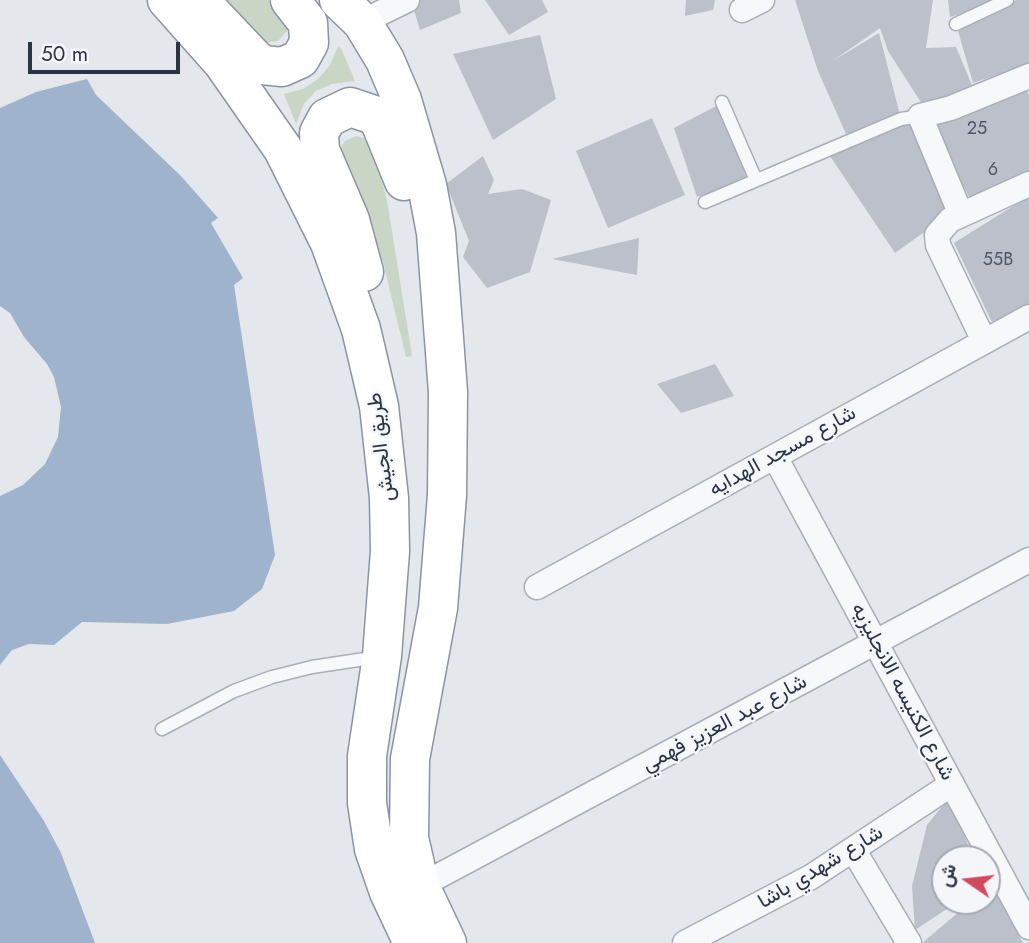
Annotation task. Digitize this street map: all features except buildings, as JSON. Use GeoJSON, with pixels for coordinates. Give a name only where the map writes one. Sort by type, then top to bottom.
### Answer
{"type":"FeatureCollection","features":[{"type":"Feature","properties":{"kind":"highway","name":"طريق الجيش"},"geometry":{"type":"LineString","coordinates":[[166,0],[223,63],[283,149],[330,243],[349,292],[371,368],[379,406],[389,498],[388,604],[367,756],[367,803],[374,849],[389,892],[413,943]]}},
{"type":"Feature","properties":{"kind":"highway"},"geometry":{"type":"LineString","coordinates":[[199,0],[255,59],[263,65],[282,68],[300,59],[309,43],[308,23],[290,0]]}},
{"type":"Feature","properties":{"kind":"highway"},"geometry":{"type":"LineString","coordinates":[[351,11],[385,60],[405,111],[427,185],[436,233],[448,392],[447,495],[438,608],[410,759],[409,838],[420,886],[447,943]]}},
{"type":"Feature","properties":{"kind":"highway"},"geometry":{"type":"LineString","coordinates":[[371,368],[369,307],[360,258],[349,220],[318,142],[327,118],[351,107],[374,115],[380,122],[407,187],[436,233]]}},
{"type":"Feature","properties":{"kind":"street"},"geometry":{"type":"LineString","coordinates":[[351,11],[407,0]]}},
{"type":"Feature","properties":{"kind":"street"},"geometry":{"type":"LineString","coordinates":[[961,215],[920,116],[951,108],[1029,76]]}},
{"type":"Feature","properties":{"kind":"street"},"geometry":{"type":"LineString","coordinates":[[984,341],[936,240],[942,226],[1029,184]]}},
{"type":"Feature","properties":{"kind":"street","name":"شارع مسجد الهدايه"},"geometry":{"type":"LineString","coordinates":[[537,587],[1029,317]]}},
{"type":"Feature","properties":{"kind":"street","name":"شارع الكنيسه الانجليزيه"},"geometry":{"type":"LineString","coordinates":[[775,457],[952,783],[1023,900],[1029,927]]}},
{"type":"Feature","properties":{"kind":"street","name":"شارع عبد العزيز فهمي"},"geometry":{"type":"LineString","coordinates":[[420,886],[876,644],[1026,569]]}},
{"type":"Feature","properties":{"kind":"street","name":"شارع شهدي باشا"},"geometry":{"type":"LineString","coordinates":[[685,943],[727,934],[952,783]]}},
{"type":"Feature","properties":{"kind":"street"},"geometry":{"type":"LineString","coordinates":[[854,851],[909,943]]}},
{"type":"Feature","properties":{"kind":"lane"},"geometry":{"type":"LineString","coordinates":[[956,23],[1007,0]]}},
{"type":"Feature","properties":{"kind":"lane"},"geometry":{"type":"LineString","coordinates":[[722,102],[756,180]]}},
{"type":"Feature","properties":{"kind":"lane"},"geometry":{"type":"LineString","coordinates":[[705,202],[901,118],[920,116]]}},
{"type":"Feature","properties":{"kind":"lane"},"geometry":{"type":"LineString","coordinates":[[162,729],[221,696],[272,677],[312,667],[382,656]]}},
{"type":"Feature","properties":{"kind":"green space"},"geometry":{"type":"Polygon","coordinates":[[[225,0],[268,0],[283,11],[288,24],[287,31],[278,41],[264,43],[225,0]]]}},
{"type":"Feature","properties":{"kind":"green space"},"geometry":{"type":"Polygon","coordinates":[[[338,47],[341,48],[355,81],[332,84],[316,91],[304,104],[296,124],[284,94],[303,89],[318,79],[330,65],[338,47]]]}},
{"type":"Feature","properties":{"kind":"green space"},"geometry":{"type":"Polygon","coordinates":[[[356,136],[367,139],[373,149],[387,200],[412,356],[406,357],[383,262],[339,151],[345,141],[356,136]]]}},
{"type":"Feature","properties":{"kind":"water"},"geometry":{"type":"Polygon","coordinates":[[[87,79],[96,95],[181,176],[218,218],[211,223],[243,278],[234,285],[275,555],[262,589],[234,611],[167,624],[82,622],[54,645],[29,644],[12,650],[0,665],[0,496],[23,485],[45,464],[58,437],[61,407],[54,377],[47,364],[24,337],[10,313],[0,306],[0,108],[36,92],[87,79]]]}},
{"type":"Feature","properties":{"kind":"water"},"geometry":{"type":"Polygon","coordinates":[[[0,755],[44,821],[61,853],[95,943],[0,943],[0,755]]]}}]}
